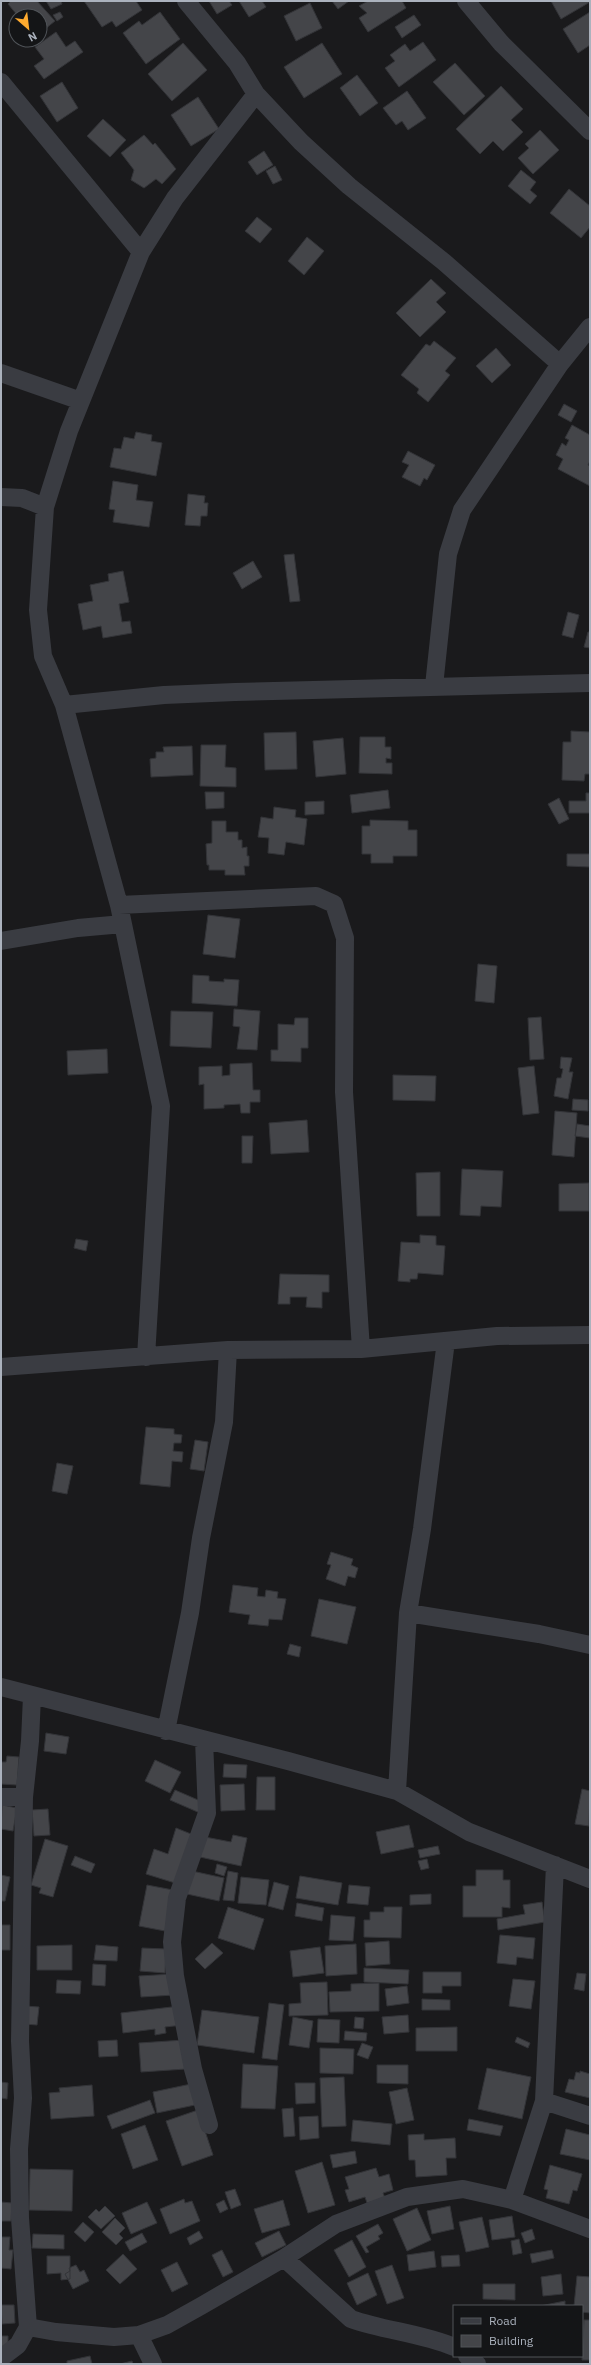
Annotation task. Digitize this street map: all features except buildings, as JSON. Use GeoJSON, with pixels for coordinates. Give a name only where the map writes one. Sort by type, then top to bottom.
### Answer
{"type":"FeatureCollection","features":[{"type":"Feature","properties":{"kind":"street"},"geometry":{"type":"LineString","coordinates":[[186,1],[237,63],[256,94],[301,142],[349,186],[444,262],[560,364]]}},
{"type":"Feature","properties":{"kind":"street"},"geometry":{"type":"LineString","coordinates":[[466,1],[500,43],[590,132]]}},
{"type":"Feature","properties":{"kind":"street"},"geometry":{"type":"LineString","coordinates":[[1,82],[141,252]]}},
{"type":"Feature","properties":{"kind":"street"},"geometry":{"type":"LineString","coordinates":[[146,1357],[161,1106],[119,905],[64,705],[44,656],[38,610],[46,507],[69,431],[141,252],[175,198],[256,94]]}},
{"type":"Feature","properties":{"kind":"street"},"geometry":{"type":"LineString","coordinates":[[434,686],[448,554],[462,510],[560,364],[590,327]]}},
{"type":"Feature","properties":{"kind":"street"},"geometry":{"type":"LineString","coordinates":[[1,373],[81,401]]}},
{"type":"Feature","properties":{"kind":"street"},"geometry":{"type":"LineString","coordinates":[[1,497],[22,498],[46,507]]}},
{"type":"Feature","properties":{"kind":"street"},"geometry":{"type":"LineString","coordinates":[[64,705],[164,695],[434,686],[590,683]]}},
{"type":"Feature","properties":{"kind":"street"},"geometry":{"type":"LineString","coordinates":[[119,905],[316,896],[334,904],[345,938],[344,1092],[361,1349]]}},
{"type":"Feature","properties":{"kind":"street"},"geometry":{"type":"LineString","coordinates":[[1,942],[78,928],[123,924]]}},
{"type":"Feature","properties":{"kind":"street"},"geometry":{"type":"LineString","coordinates":[[1,1367],[228,1350],[361,1349],[497,1336],[590,1335]]}},
{"type":"Feature","properties":{"kind":"street"},"geometry":{"type":"LineString","coordinates":[[397,1792],[408,1613],[422,1529],[446,1341]]}},
{"type":"Feature","properties":{"kind":"street"},"geometry":{"type":"LineString","coordinates":[[166,1731],[224,1422],[228,1350]]}},
{"type":"Feature","properties":{"kind":"street"},"geometry":{"type":"LineString","coordinates":[[408,1613],[539,1634],[590,1646]]}},
{"type":"Feature","properties":{"kind":"street"},"geometry":{"type":"LineString","coordinates":[[1,1687],[166,1731],[288,1761],[397,1792],[469,1832],[590,1879]]}},
{"type":"Feature","properties":{"kind":"street"},"geometry":{"type":"LineString","coordinates":[[1,2358],[18,2345],[28,2327],[20,2218],[19,2149],[23,2098],[20,2041],[24,1797],[30,1741],[32,1696]]}},
{"type":"Feature","properties":{"kind":"street"},"geometry":{"type":"LineString","coordinates":[[204,1740],[207,1813],[177,1898],[172,1942],[175,1976],[193,2069],[209,2125]]}},
{"type":"Feature","properties":{"kind":"street"},"geometry":{"type":"LineString","coordinates":[[1,1797],[24,1797]]}},
{"type":"Feature","properties":{"kind":"street"},"geometry":{"type":"LineString","coordinates":[[512,2200],[544,2101],[556,1865]]}},
{"type":"Feature","properties":{"kind":"street"},"geometry":{"type":"LineString","coordinates":[[544,2101],[590,2116]]}},
{"type":"Feature","properties":{"kind":"street"},"geometry":{"type":"LineString","coordinates":[[28,2327],[56,2332],[114,2337],[139,2335],[167,2324],[284,2258],[336,2224],[407,2197],[463,2190],[512,2200],[590,2229]]}},
{"type":"Feature","properties":{"kind":"street"},"geometry":{"type":"LineString","coordinates":[[284,2258],[351,2319],[365,2324],[434,2338],[453,2347]]}},
{"type":"Feature","properties":{"kind":"street"},"geometry":{"type":"LineString","coordinates":[[139,2335],[153,2364]]}},
{"type":"Feature","properties":{"kind":"street"},"geometry":{"type":"LineString","coordinates":[[469,2357],[477,2364]]}}]}
